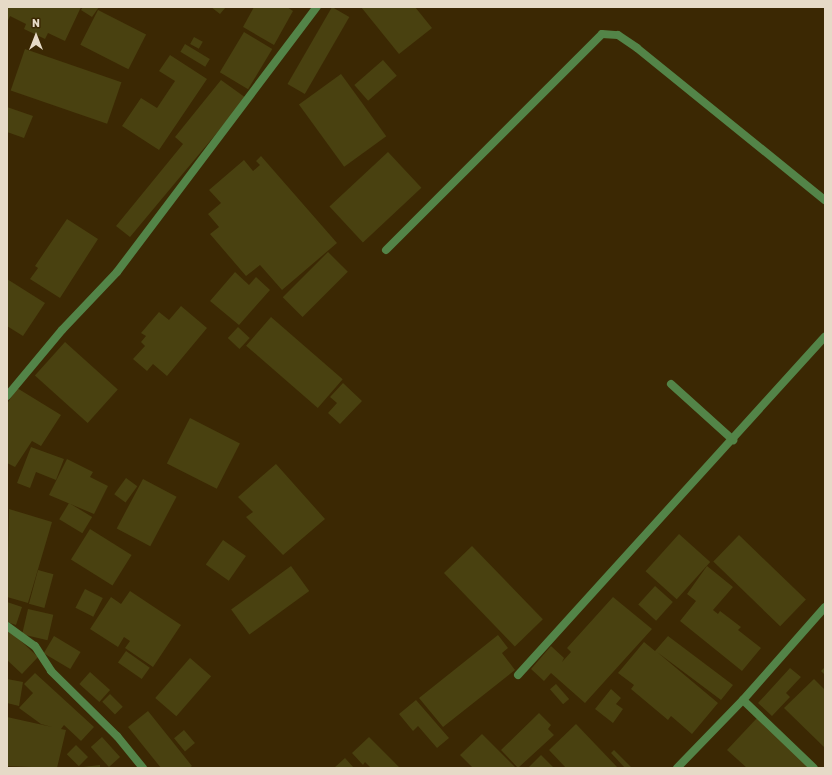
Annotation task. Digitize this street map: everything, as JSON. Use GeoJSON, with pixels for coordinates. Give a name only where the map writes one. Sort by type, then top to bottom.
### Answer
{"type":"FeatureCollection","features":[{"type":"Feature","properties":{"kind":"street"},"geometry":{"type":"LineString","coordinates":[[7,396],[62,330],[117,272],[316,7]]}},
{"type":"Feature","properties":{"kind":"street"},"geometry":{"type":"LineString","coordinates":[[386,250],[602,34],[618,35],[637,48],[825,200]]}},
{"type":"Feature","properties":{"kind":"street"},"geometry":{"type":"LineString","coordinates":[[518,674],[733,440],[825,337]]}},
{"type":"Feature","properties":{"kind":"street"},"geometry":{"type":"LineString","coordinates":[[671,384],[733,440]]}},
{"type":"Feature","properties":{"kind":"street"},"geometry":{"type":"LineString","coordinates":[[677,768],[743,700],[825,607]]}},
{"type":"Feature","properties":{"kind":"street"},"geometry":{"type":"LineString","coordinates":[[7,626],[35,646],[52,671],[117,736],[143,768]]}},
{"type":"Feature","properties":{"kind":"street"},"geometry":{"type":"LineString","coordinates":[[743,700],[814,768]]}},
{"type":"Feature","properties":{"kind":"building"},"geometry":{"type":"Polygon","coordinates":[[[7,7],[81,7],[65,41],[48,33],[45,39],[24,29],[26,24],[10,16],[7,23],[7,7]]]}},
{"type":"Feature","properties":{"kind":"building"},"geometry":{"type":"Polygon","coordinates":[[[83,7],[99,7],[92,17],[81,10],[83,7]]]}},
{"type":"Feature","properties":{"kind":"building"},"geometry":{"type":"Polygon","coordinates":[[[211,7],[226,7],[220,14],[211,7]]]}},
{"type":"Feature","properties":{"kind":"building"},"geometry":{"type":"Polygon","coordinates":[[[254,7],[287,7],[293,11],[274,45],[243,27],[254,7]]]}},
{"type":"Feature","properties":{"kind":"building"},"geometry":{"type":"Polygon","coordinates":[[[332,7],[349,17],[305,94],[288,84],[332,7]]]}},
{"type":"Feature","properties":{"kind":"building"},"geometry":{"type":"Polygon","coordinates":[[[361,7],[415,7],[432,28],[399,54],[361,7]]]}},
{"type":"Feature","properties":{"kind":"building"},"geometry":{"type":"Polygon","coordinates":[[[98,10],[146,35],[128,69],[80,45],[98,10]]]}},
{"type":"Feature","properties":{"kind":"building"},"geometry":{"type":"Polygon","coordinates":[[[244,32],[272,49],[248,89],[220,72],[244,32]]]}},
{"type":"Feature","properties":{"kind":"building"},"geometry":{"type":"Polygon","coordinates":[[[194,37],[203,42],[199,49],[190,44],[194,37]]]}},
{"type":"Feature","properties":{"kind":"building"},"geometry":{"type":"Polygon","coordinates":[[[185,44],[210,59],[205,67],[180,52],[185,44]]]}},
{"type":"Feature","properties":{"kind":"building"},"geometry":{"type":"Polygon","coordinates":[[[25,49],[121,82],[107,124],[11,91],[25,49]]]}},
{"type":"Feature","properties":{"kind":"building"},"geometry":{"type":"Polygon","coordinates":[[[170,55],[207,79],[159,150],[122,126],[141,98],[157,108],[175,81],[159,71],[170,55]]]}},
{"type":"Feature","properties":{"kind":"building"},"geometry":{"type":"Polygon","coordinates":[[[383,60],[397,76],[368,101],[354,85],[383,60]]]}},
{"type":"Feature","properties":{"kind":"building"},"geometry":{"type":"Polygon","coordinates":[[[341,74],[386,136],[344,167],[299,105],[341,74]]]}},
{"type":"Feature","properties":{"kind":"building"},"geometry":{"type":"Polygon","coordinates":[[[221,80],[246,98],[130,237],[116,226],[183,144],[175,137],[221,80]]]}},
{"type":"Feature","properties":{"kind":"building"},"geometry":{"type":"Polygon","coordinates":[[[7,107],[33,116],[24,138],[7,132],[7,107]]]}},
{"type":"Feature","properties":{"kind":"building"},"geometry":{"type":"Polygon","coordinates":[[[388,152],[421,188],[363,242],[329,207],[388,152]]]}},
{"type":"Feature","properties":{"kind":"building"},"geometry":{"type":"Polygon","coordinates":[[[261,156],[337,243],[282,290],[260,265],[246,276],[210,234],[219,227],[208,214],[221,203],[209,190],[244,160],[253,171],[260,165],[256,161],[261,156]]]}},
{"type":"Feature","properties":{"kind":"building"},"geometry":{"type":"Polygon","coordinates":[[[67,219],[98,239],[60,298],[30,279],[38,268],[35,266],[67,219]]]}},
{"type":"Feature","properties":{"kind":"building"},"geometry":{"type":"Polygon","coordinates":[[[328,252],[348,272],[303,317],[283,297],[328,252]]]}},
{"type":"Feature","properties":{"kind":"building"},"geometry":{"type":"Polygon","coordinates":[[[235,272],[249,285],[256,277],[270,290],[239,325],[210,301],[235,272]]]}},
{"type":"Feature","properties":{"kind":"building"},"geometry":{"type":"Polygon","coordinates":[[[7,279],[45,303],[23,336],[7,326],[7,279]]]}},
{"type":"Feature","properties":{"kind":"building"},"geometry":{"type":"Polygon","coordinates":[[[181,306],[207,328],[167,376],[153,364],[147,371],[133,359],[145,346],[141,342],[146,336],[141,333],[159,312],[169,320],[181,306]]]}},
{"type":"Feature","properties":{"kind":"building"},"geometry":{"type":"Polygon","coordinates":[[[271,317],[343,379],[318,408],[246,346],[271,317]]]}},
{"type":"Feature","properties":{"kind":"building"},"geometry":{"type":"Polygon","coordinates":[[[238,327],[250,338],[239,349],[228,338],[238,327]]]}},
{"type":"Feature","properties":{"kind":"building"},"geometry":{"type":"Polygon","coordinates":[[[65,342],[118,390],[88,423],[35,375],[65,342]]]}},
{"type":"Feature","properties":{"kind":"building"},"geometry":{"type":"Polygon","coordinates":[[[343,383],[362,401],[340,424],[328,413],[337,403],[330,397],[343,383]]]}},
{"type":"Feature","properties":{"kind":"building"},"geometry":{"type":"Polygon","coordinates":[[[17,388],[61,415],[41,446],[32,441],[15,467],[7,463],[7,404],[17,388]]]}},
{"type":"Feature","properties":{"kind":"building"},"geometry":{"type":"Polygon","coordinates":[[[190,418],[240,443],[217,489],[167,463],[190,418]]]}},
{"type":"Feature","properties":{"kind":"building"},"geometry":{"type":"Polygon","coordinates":[[[31,447],[64,459],[56,480],[36,472],[30,488],[17,483],[31,447]]]}},
{"type":"Feature","properties":{"kind":"building"},"geometry":{"type":"Polygon","coordinates":[[[67,459],[93,472],[90,477],[108,486],[94,514],[49,495],[67,459]]]}},
{"type":"Feature","properties":{"kind":"building"},"geometry":{"type":"Polygon","coordinates":[[[276,464],[325,519],[283,555],[246,517],[253,512],[238,497],[276,464]]]}},
{"type":"Feature","properties":{"kind":"building"},"geometry":{"type":"Polygon","coordinates":[[[126,478],[137,486],[126,502],[114,494],[126,478]]]}},
{"type":"Feature","properties":{"kind":"building"},"geometry":{"type":"Polygon","coordinates":[[[143,479],[177,497],[150,546],[117,528],[143,479]]]}},
{"type":"Feature","properties":{"kind":"building"},"geometry":{"type":"Polygon","coordinates":[[[69,503],[92,517],[82,533],[59,519],[69,503]]]}},
{"type":"Feature","properties":{"kind":"building"},"geometry":{"type":"Polygon","coordinates":[[[9,509],[52,522],[28,603],[7,597],[9,509]]]}},
{"type":"Feature","properties":{"kind":"building"},"geometry":{"type":"Polygon","coordinates":[[[90,529],[132,555],[112,585],[71,560],[90,529]]]}},
{"type":"Feature","properties":{"kind":"building"},"geometry":{"type":"Polygon","coordinates":[[[679,534],[710,562],[677,599],[646,571],[679,534]]]}},
{"type":"Feature","properties":{"kind":"building"},"geometry":{"type":"Polygon","coordinates":[[[739,535],[806,600],[780,626],[713,562],[739,535]]]}},
{"type":"Feature","properties":{"kind":"building"},"geometry":{"type":"Polygon","coordinates":[[[223,540],[246,556],[229,581],[206,565],[223,540]]]}},
{"type":"Feature","properties":{"kind":"building"},"geometry":{"type":"Polygon","coordinates":[[[472,546],[543,619],[515,646],[444,573],[472,546]]]}},
{"type":"Feature","properties":{"kind":"building"},"geometry":{"type":"Polygon","coordinates":[[[291,566],[309,591],[249,635],[231,609],[291,566]]]}},
{"type":"Feature","properties":{"kind":"building"},"geometry":{"type":"Polygon","coordinates":[[[707,566],[733,587],[713,610],[718,614],[720,611],[741,627],[738,630],[761,648],[742,671],[680,621],[696,601],[687,594],[707,566]]]}},
{"type":"Feature","properties":{"kind":"building"},"geometry":{"type":"Polygon","coordinates":[[[38,570],[53,574],[44,608],[29,604],[38,570]]]}},
{"type":"Feature","properties":{"kind":"building"},"geometry":{"type":"Polygon","coordinates":[[[655,586],[673,602],[656,621],[638,605],[655,586]]]}},
{"type":"Feature","properties":{"kind":"building"},"geometry":{"type":"Polygon","coordinates":[[[85,589],[103,598],[93,617],[75,608],[85,589]]]}},
{"type":"Feature","properties":{"kind":"building"},"geometry":{"type":"Polygon","coordinates":[[[130,591],[181,625],[153,667],[125,648],[130,641],[124,637],[118,647],[90,629],[111,597],[121,604],[130,591]]]}},
{"type":"Feature","properties":{"kind":"building"},"geometry":{"type":"Polygon","coordinates":[[[613,597],[652,629],[585,703],[551,673],[544,681],[531,669],[551,646],[564,658],[562,662],[571,652],[567,648],[613,597]]]}},
{"type":"Feature","properties":{"kind":"building"},"geometry":{"type":"Polygon","coordinates":[[[7,602],[22,607],[16,625],[7,622],[7,602]]]}},
{"type":"Feature","properties":{"kind":"building"},"geometry":{"type":"Polygon","coordinates":[[[28,609],[53,615],[47,640],[22,634],[28,609]]]}},
{"type":"Feature","properties":{"kind":"building"},"geometry":{"type":"Polygon","coordinates":[[[7,628],[38,657],[22,674],[7,660],[7,628]]]}},
{"type":"Feature","properties":{"kind":"building"},"geometry":{"type":"Polygon","coordinates":[[[498,635],[508,648],[502,653],[515,670],[443,727],[419,698],[498,635]]]}},
{"type":"Feature","properties":{"kind":"building"},"geometry":{"type":"Polygon","coordinates":[[[54,636],[81,652],[70,669],[44,653],[54,636]]]}},
{"type":"Feature","properties":{"kind":"building"},"geometry":{"type":"Polygon","coordinates":[[[668,636],[733,685],[721,700],[657,652],[718,703],[692,734],[671,716],[668,720],[631,689],[634,685],[618,673],[644,642],[655,651],[668,636]]]}},
{"type":"Feature","properties":{"kind":"building"},"geometry":{"type":"Polygon","coordinates":[[[126,651],[150,668],[142,679],[118,662],[126,651]]]}},
{"type":"Feature","properties":{"kind":"building"},"geometry":{"type":"Polygon","coordinates":[[[190,658],[211,676],[176,716],[155,698],[190,658]]]}},
{"type":"Feature","properties":{"kind":"building"},"geometry":{"type":"Polygon","coordinates":[[[825,667],[825,675],[821,671],[825,667]]]}},
{"type":"Feature","properties":{"kind":"building"},"geometry":{"type":"Polygon","coordinates":[[[790,668],[801,677],[786,693],[790,697],[772,716],[758,703],[790,668]]]}},
{"type":"Feature","properties":{"kind":"building"},"geometry":{"type":"Polygon","coordinates":[[[90,672],[110,690],[99,702],[79,684],[90,672]]]}},
{"type":"Feature","properties":{"kind":"building"},"geometry":{"type":"Polygon","coordinates":[[[35,673],[94,727],[81,741],[64,725],[61,729],[66,730],[57,768],[7,766],[7,717],[52,727],[41,724],[19,708],[33,693],[24,684],[35,673]]]}},
{"type":"Feature","properties":{"kind":"building"},"geometry":{"type":"Polygon","coordinates":[[[7,679],[23,682],[19,706],[7,703],[7,679]]]}},
{"type":"Feature","properties":{"kind":"building"},"geometry":{"type":"Polygon","coordinates":[[[814,679],[825,690],[825,748],[784,708],[814,679]]]}},
{"type":"Feature","properties":{"kind":"building"},"geometry":{"type":"Polygon","coordinates":[[[556,684],[569,699],[563,704],[550,689],[556,684]]]}},
{"type":"Feature","properties":{"kind":"building"},"geometry":{"type":"Polygon","coordinates":[[[611,689],[621,698],[616,704],[623,709],[613,723],[595,709],[611,689]]]}},
{"type":"Feature","properties":{"kind":"building"},"geometry":{"type":"Polygon","coordinates":[[[110,694],[123,707],[115,715],[102,702],[110,694]]]}},
{"type":"Feature","properties":{"kind":"building"},"geometry":{"type":"Polygon","coordinates":[[[416,700],[449,738],[437,748],[418,726],[413,731],[399,714],[416,700]]]}},
{"type":"Feature","properties":{"kind":"building"},"geometry":{"type":"Polygon","coordinates":[[[148,711],[192,766],[189,768],[161,768],[128,727],[148,711]]]}},
{"type":"Feature","properties":{"kind":"building"},"geometry":{"type":"Polygon","coordinates":[[[539,713],[551,725],[548,729],[554,735],[518,768],[501,750],[539,713]]]}},
{"type":"Feature","properties":{"kind":"building"},"geometry":{"type":"Polygon","coordinates":[[[757,718],[812,768],[747,768],[727,750],[757,718]]]}},
{"type":"Feature","properties":{"kind":"building"},"geometry":{"type":"Polygon","coordinates":[[[576,724],[618,768],[566,768],[549,750],[576,724]]]}},
{"type":"Feature","properties":{"kind":"building"},"geometry":{"type":"Polygon","coordinates":[[[184,730],[195,743],[185,751],[174,738],[184,730]]]}},
{"type":"Feature","properties":{"kind":"building"},"geometry":{"type":"Polygon","coordinates":[[[482,734],[516,768],[473,768],[460,755],[482,734]]]}},
{"type":"Feature","properties":{"kind":"building"},"geometry":{"type":"Polygon","coordinates":[[[102,737],[120,757],[109,767],[91,747],[102,737]]]}},
{"type":"Feature","properties":{"kind":"building"},"geometry":{"type":"Polygon","coordinates":[[[369,737],[400,768],[371,768],[365,762],[363,765],[352,753],[369,737]]]}},
{"type":"Feature","properties":{"kind":"building"},"geometry":{"type":"Polygon","coordinates":[[[76,745],[88,757],[79,766],[67,754],[76,745]]]}},
{"type":"Feature","properties":{"kind":"building"},"geometry":{"type":"Polygon","coordinates":[[[614,750],[631,767],[630,768],[625,768],[611,753],[614,750]]]}},
{"type":"Feature","properties":{"kind":"building"},"geometry":{"type":"Polygon","coordinates":[[[541,755],[554,768],[528,768],[541,755]]]}},
{"type":"Feature","properties":{"kind":"building"},"geometry":{"type":"Polygon","coordinates":[[[345,758],[354,768],[334,768],[345,758]]]}},
{"type":"Feature","properties":{"kind":"building"},"geometry":{"type":"Polygon","coordinates":[[[100,765],[100,768],[83,768],[83,767],[100,765]]]}}]}
